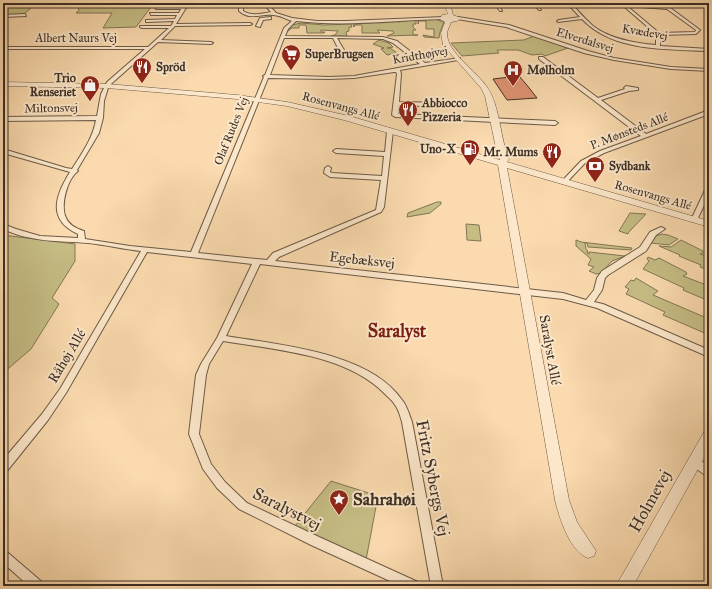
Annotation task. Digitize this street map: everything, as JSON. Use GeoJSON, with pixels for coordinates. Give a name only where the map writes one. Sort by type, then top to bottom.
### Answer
{"type":"FeatureCollection","features":[{"type":"Feature","properties":{"kind":"street"},"geometry":{"type":"LineString","coordinates":[[241,3],[240,11],[244,14],[259,16],[274,14]]}},
{"type":"Feature","properties":{"kind":"street"},"geometry":{"type":"LineString","coordinates":[[265,3],[267,9],[278,16],[295,20],[327,23],[448,18],[456,20],[458,18]]}},
{"type":"Feature","properties":{"kind":"street"},"geometry":{"type":"LineString","coordinates":[[322,3],[326,5],[374,3]]}},
{"type":"Feature","properties":{"kind":"street"},"geometry":{"type":"LineString","coordinates":[[447,3],[448,18]]}},
{"type":"Feature","properties":{"kind":"street"},"geometry":{"type":"LineString","coordinates":[[496,3],[501,10]]}},
{"type":"Feature","properties":{"kind":"street"},"geometry":{"type":"LineString","coordinates":[[535,3],[540,9]]}},
{"type":"Feature","properties":{"kind":"street","name":"Kvædevej"},"geometry":{"type":"LineString","coordinates":[[569,3],[592,27],[610,36],[658,46],[709,50]]}},
{"type":"Feature","properties":{"kind":"street"},"geometry":{"type":"LineString","coordinates":[[623,4],[668,8],[698,30],[698,32],[658,34],[623,4]]}},
{"type":"Feature","properties":{"kind":"street"},"geometry":{"type":"LineString","coordinates":[[156,8],[185,5]]}},
{"type":"Feature","properties":{"kind":"street"},"geometry":{"type":"LineString","coordinates":[[81,241],[81,233],[70,227],[62,219],[60,209],[64,190],[95,137],[100,118],[104,91],[107,86],[175,24],[185,5]]}},
{"type":"Feature","properties":{"kind":"street"},"geometry":{"type":"LineString","coordinates":[[151,14],[180,14]]}},
{"type":"Feature","properties":{"kind":"street"},"geometry":{"type":"LineString","coordinates":[[3,16],[25,15]]}},
{"type":"Feature","properties":{"kind":"street"},"geometry":{"type":"LineString","coordinates":[[258,26],[261,19],[278,16]]}},
{"type":"Feature","properties":{"kind":"street","name":"Saralyst Allé"},"geometry":{"type":"LineString","coordinates":[[448,18],[444,33],[446,44],[486,90],[491,100],[500,148],[505,160],[497,162],[524,291],[563,506],[573,533],[588,551]]}},
{"type":"Feature","properties":{"kind":"street","name":"Elverdalsvej"},"geometry":{"type":"LineString","coordinates":[[458,18],[503,25],[586,52],[614,59],[671,68],[709,70]]}},
{"type":"Feature","properties":{"kind":"street"},"geometry":{"type":"LineString","coordinates":[[559,21],[583,18]]}},
{"type":"Feature","properties":{"kind":"street"},"geometry":{"type":"LineString","coordinates":[[147,20],[175,24]]}},
{"type":"Feature","properties":{"kind":"street","name":"Olaf Rudes Vej"},"geometry":{"type":"LineString","coordinates":[[194,255],[265,76],[286,28],[295,20]]}},
{"type":"Feature","properties":{"kind":"street"},"geometry":{"type":"LineString","coordinates":[[142,27],[175,24],[250,24]]}},
{"type":"Feature","properties":{"kind":"street"},"geometry":{"type":"LineString","coordinates":[[658,34],[658,46]]}},
{"type":"Feature","properties":{"kind":"street"},"geometry":{"type":"LineString","coordinates":[[282,37],[368,37],[387,39],[395,42],[423,64]]}},
{"type":"Feature","properties":{"kind":"street"},"geometry":{"type":"LineString","coordinates":[[334,37],[342,51],[351,59]]}},
{"type":"Feature","properties":{"kind":"street"},"geometry":{"type":"LineString","coordinates":[[158,41],[211,43]]}},
{"type":"Feature","properties":{"kind":"street","name":"Albert Naurs Vej"},"geometry":{"type":"LineString","coordinates":[[3,48],[150,48]]}},
{"type":"Feature","properties":{"kind":"street"},"geometry":{"type":"LineString","coordinates":[[541,58],[645,136]]}},
{"type":"Feature","properties":{"kind":"street","name":"Kridthøjvej"},"geometry":{"type":"LineString","coordinates":[[265,76],[346,77],[458,59]]}},
{"type":"Feature","properties":{"kind":"street"},"geometry":{"type":"LineString","coordinates":[[393,70],[398,71],[399,74],[395,115],[555,123]]}},
{"type":"Feature","properties":{"kind":"street","name":"Rosenvangs Allé"},"geometry":{"type":"LineString","coordinates":[[3,84],[107,86],[256,99],[306,108],[709,224]]}},
{"type":"Feature","properties":{"kind":"street"},"geometry":{"type":"LineString","coordinates":[[597,100],[628,90]]}},
{"type":"Feature","properties":{"kind":"street"},"geometry":{"type":"LineString","coordinates":[[396,103],[447,105]]}},
{"type":"Feature","properties":{"kind":"street","name":"P. Mønsteds Allé"},"geometry":{"type":"LineString","coordinates":[[564,182],[583,162],[602,152],[709,112]]}},
{"type":"Feature","properties":{"kind":"street","name":"Miltonsvej"},"geometry":{"type":"LineString","coordinates":[[6,120],[100,118]]}},
{"type":"Feature","properties":{"kind":"street"},"geometry":{"type":"LineString","coordinates":[[3,126],[6,120]]}},
{"type":"Feature","properties":{"kind":"street"},"geometry":{"type":"LineString","coordinates":[[269,263],[276,255],[379,211],[381,207],[385,178],[390,131]]}},
{"type":"Feature","properties":{"kind":"street"},"geometry":{"type":"LineString","coordinates":[[3,151],[65,170],[75,170]]}},
{"type":"Feature","properties":{"kind":"street"},"geometry":{"type":"LineString","coordinates":[[336,151],[387,154]]}},
{"type":"Feature","properties":{"kind":"street"},"geometry":{"type":"LineString","coordinates":[[328,168],[327,173],[330,175],[385,178]]}},
{"type":"Feature","properties":{"kind":"street"},"geometry":{"type":"LineString","coordinates":[[694,220],[709,188]]}},
{"type":"Feature","properties":{"kind":"street","name":"Egebæksvej"},"geometry":{"type":"LineString","coordinates":[[3,226],[13,231],[40,238],[81,241],[145,250],[563,296],[589,302],[613,311],[709,354]]}},
{"type":"Feature","properties":{"kind":"street"},"geometry":{"type":"LineString","coordinates":[[589,302],[598,290],[601,278],[605,273],[643,249],[653,234],[661,229]]}},
{"type":"Feature","properties":{"kind":"street","name":"Råhøj Allé"},"geometry":{"type":"LineString","coordinates":[[3,468],[45,417],[63,391],[145,250]]}},
{"type":"Feature","properties":{"kind":"street","name":"Saralystvej"},"geometry":{"type":"LineString","coordinates":[[257,262],[221,338],[205,364],[201,375],[194,434],[207,466],[221,485],[243,506],[414,586]]}},
{"type":"Feature","properties":{"kind":"street","name":"Fritz Sybergs Vej"},"geometry":{"type":"LineString","coordinates":[[221,338],[312,354],[340,363],[364,372],[378,381],[397,400],[407,422],[437,586]]}},
{"type":"Feature","properties":{"kind":"street","name":"Holmevej"},"geometry":{"type":"LineString","coordinates":[[624,586],[709,436]]}},
{"type":"Feature","properties":{"kind":"street"},"geometry":{"type":"LineString","coordinates":[[695,461],[709,472]]}},
{"type":"Feature","properties":{"kind":"street"},"geometry":{"type":"LineString","coordinates":[[3,556],[38,586]]}},
{"type":"Feature","properties":{"kind":"shaded area"},"geometry":{"type":"Polygon","coordinates":[[[3,3],[37,3],[24,14],[3,15],[3,3]]]}},
{"type":"Feature","properties":{"kind":"shaded area"},"geometry":{"type":"Polygon","coordinates":[[[71,3],[154,3],[136,27],[103,28],[112,13],[76,13],[79,10],[78,7],[69,5],[71,3]]]}},
{"type":"Feature","properties":{"kind":"shaded area"},"geometry":{"type":"Polygon","coordinates":[[[435,19],[444,22],[439,38],[424,37],[423,35],[434,37],[434,29],[426,29],[426,21],[419,21],[418,24],[418,20],[435,19]]]}},
{"type":"Feature","properties":{"kind":"shaded area"},"geometry":{"type":"Polygon","coordinates":[[[416,20],[416,24],[413,24],[413,27],[416,30],[413,30],[413,35],[418,35],[387,36],[394,33],[393,31],[377,30],[380,33],[362,33],[362,25],[355,25],[354,27],[353,24],[395,21],[400,22],[416,20]]]}},
{"type":"Feature","properties":{"kind":"shaded area"},"geometry":{"type":"Polygon","coordinates":[[[301,23],[324,25],[351,24],[352,27],[349,27],[349,31],[346,32],[347,36],[331,36],[335,35],[338,31],[321,30],[321,32],[325,32],[307,33],[306,25],[299,25],[299,28],[292,28],[288,31],[292,25],[301,23]]]}},
{"type":"Feature","properties":{"kind":"shaded area"},"geometry":{"type":"Polygon","coordinates":[[[534,36],[568,48],[545,56],[542,54],[532,55],[518,50],[497,50],[499,53],[462,56],[451,43],[524,40],[534,36]]]}},
{"type":"Feature","properties":{"kind":"shaded area"},"geometry":{"type":"Polygon","coordinates":[[[379,40],[389,43],[393,47],[387,48],[390,48],[397,53],[387,55],[381,49],[384,48],[373,44],[379,40]]]}},
{"type":"Feature","properties":{"kind":"shaded area"},"geometry":{"type":"Polygon","coordinates":[[[437,202],[441,202],[441,204],[430,213],[407,217],[408,213],[437,202]]]}},
{"type":"Feature","properties":{"kind":"shaded area"},"geometry":{"type":"Polygon","coordinates":[[[630,213],[646,214],[628,234],[619,231],[630,213]]]}},
{"type":"Feature","properties":{"kind":"shaded area"},"geometry":{"type":"Polygon","coordinates":[[[466,224],[479,225],[481,241],[467,240],[466,224]]]}},
{"type":"Feature","properties":{"kind":"shaded area"},"geometry":{"type":"Polygon","coordinates":[[[662,234],[678,239],[669,245],[651,243],[656,236],[662,234]]]}},
{"type":"Feature","properties":{"kind":"shaded area"},"geometry":{"type":"Polygon","coordinates":[[[3,235],[75,244],[75,261],[52,298],[59,304],[31,349],[3,373],[3,235]]]}},
{"type":"Feature","properties":{"kind":"shaded area"},"geometry":{"type":"Polygon","coordinates":[[[576,240],[581,242],[632,248],[631,250],[588,247],[587,243],[585,243],[588,254],[589,252],[625,256],[612,261],[601,273],[596,274],[589,271],[594,267],[588,265],[591,259],[576,246],[576,240]]]}},
{"type":"Feature","properties":{"kind":"shaded area"},"geometry":{"type":"Polygon","coordinates":[[[681,240],[703,251],[703,253],[700,254],[709,257],[709,260],[707,259],[705,262],[709,263],[709,270],[659,246],[671,247],[681,240]]]}},
{"type":"Feature","properties":{"kind":"shaded area"},"geometry":{"type":"Polygon","coordinates":[[[648,257],[655,260],[659,258],[686,272],[687,274],[683,276],[709,286],[709,301],[683,290],[684,288],[643,269],[649,261],[647,259],[648,257]]]}},
{"type":"Feature","properties":{"kind":"shaded area"},"geometry":{"type":"Polygon","coordinates":[[[636,278],[658,291],[653,295],[709,319],[709,335],[663,315],[665,312],[626,294],[629,289],[625,287],[631,280],[634,281],[636,278]]]}},
{"type":"Feature","properties":{"kind":"shaded area"},"geometry":{"type":"Polygon","coordinates":[[[331,481],[378,496],[366,560],[294,527],[331,481]]]}},
{"type":"Feature","properties":{"kind":"building","name":"Mølholm"},"geometry":{"type":"Polygon","coordinates":[[[519,76],[537,98],[507,100],[493,79],[519,76]]]}},
{"type":"Feature","properties":{"kind":"place","name":"SuperBrugsen"},"geometry":{"type":"Point","coordinates":[291,71]}},
{"type":"Feature","properties":{"kind":"place","name":"Spröd"},"geometry":{"type":"Point","coordinates":[142,84]}},
{"type":"Feature","properties":{"kind":"place","name":"Mølholm"},"geometry":{"type":"Point","coordinates":[513,87]}},
{"type":"Feature","properties":{"kind":"place","name":"Trio Renseriet"},"geometry":{"type":"Point","coordinates":[90,102]}},
{"type":"Feature","properties":{"kind":"place","name":"Abbiocco Pizzeria"},"geometry":{"type":"Point","coordinates":[408,127]}},
{"type":"Feature","properties":{"kind":"place","name":"Uno-X"},"geometry":{"type":"Point","coordinates":[470,166]}},
{"type":"Feature","properties":{"kind":"place","name":"Mr. Mums"},"geometry":{"type":"Point","coordinates":[552,169]}},
{"type":"Feature","properties":{"kind":"place","name":"Sydbank"},"geometry":{"type":"Point","coordinates":[595,183]}},
{"type":"Feature","properties":{"kind":"place","name":"Sahrahøi"},"geometry":{"type":"Point","coordinates":[339,516]}},
{"type":"Feature","properties":{"kind":"district","name":"Saralyst"},"geometry":{"type":"Point","coordinates":[397,331]}}]}
